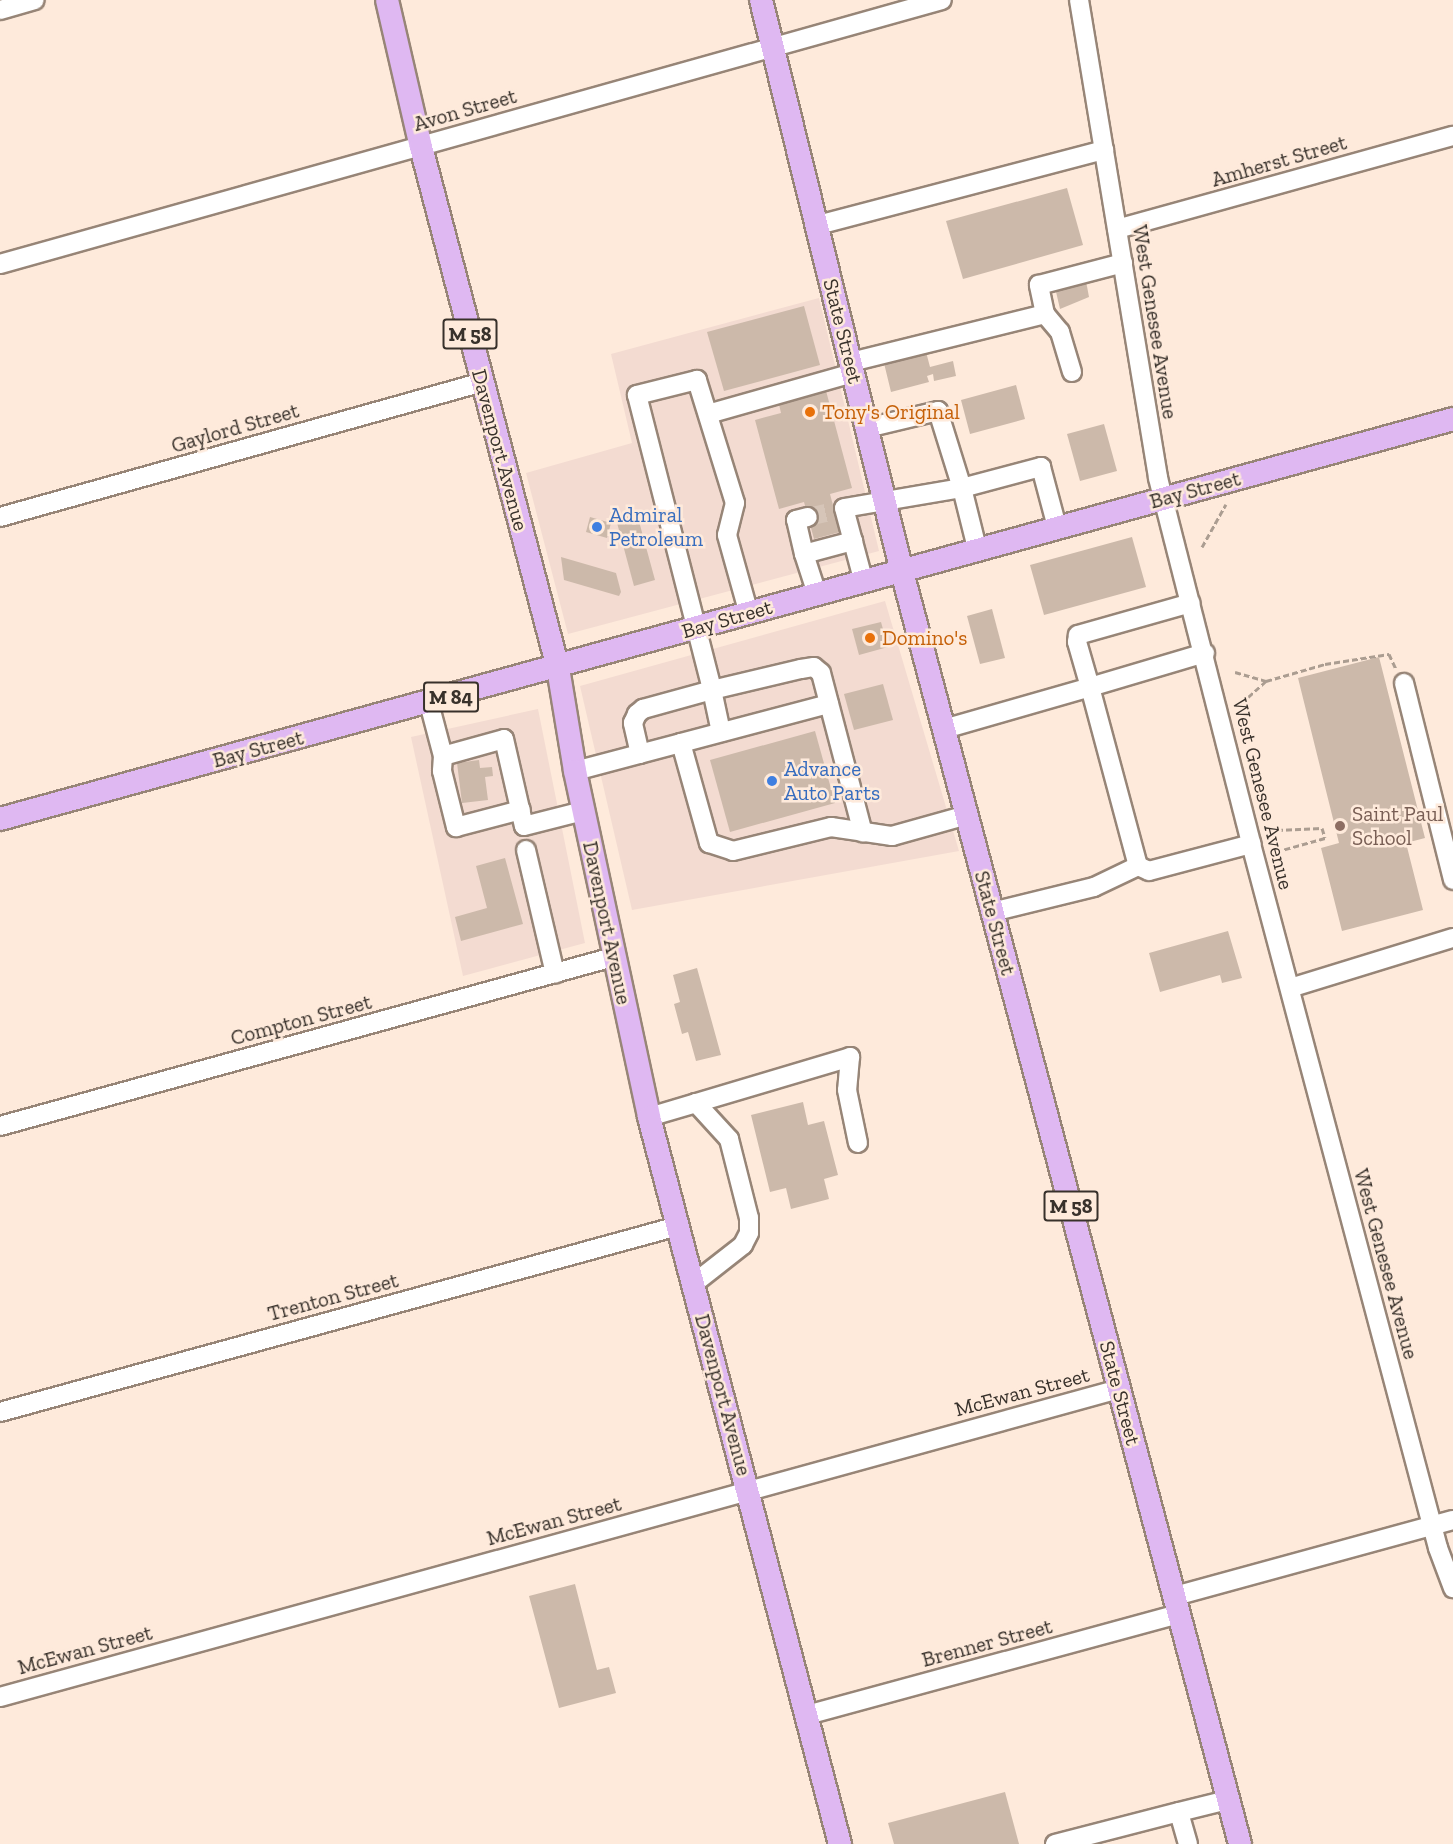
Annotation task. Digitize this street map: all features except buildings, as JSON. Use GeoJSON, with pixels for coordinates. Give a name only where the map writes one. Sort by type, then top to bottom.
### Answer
{"type":"FeatureCollection","features":[{"type":"Feature","properties":{"kind":"main road","name":"Davenport Avenue"},"geometry":{"type":"LineString","coordinates":[[387,0],[421,147],[558,668],[583,811],[649,1117],[841,1844]]}},
{"type":"Feature","properties":{"kind":"main road","name":"State Street"},"geometry":{"type":"LineString","coordinates":[[761,0],[901,568],[1240,1844]]}},
{"type":"Feature","properties":{"kind":"main road","name":"Bay Street"},"geometry":{"type":"LineString","coordinates":[[0,819],[558,668],[901,568],[1453,419]]}},
{"type":"Feature","properties":{"kind":"street"},"geometry":{"type":"LineString","coordinates":[[0,10],[35,0]]}},
{"type":"Feature","properties":{"kind":"street","name":"Avon Street"},"geometry":{"type":"LineString","coordinates":[[0,264],[421,147],[772,45],[942,0]]}},
{"type":"Feature","properties":{"kind":"street","name":"West Genesee Avenue"},"geometry":{"type":"LineString","coordinates":[[1079,0],[1164,498],[1205,653],[1251,844],[1432,1526],[1453,1588]]}},
{"type":"Feature","properties":{"kind":"street","name":"Amherst Street"},"geometry":{"type":"LineString","coordinates":[[1117,228],[1453,136]]}},
{"type":"Feature","properties":{"kind":"street"},"geometry":{"type":"LineString","coordinates":[[818,225],[1104,150]]}},
{"type":"Feature","properties":{"kind":"street"},"geometry":{"type":"LineString","coordinates":[[1071,372],[1060,332],[1046,314],[1039,285],[1123,264]]}},
{"type":"Feature","properties":{"kind":"street"},"geometry":{"type":"LineString","coordinates":[[708,414],[852,368],[1046,314]]}},
{"type":"Feature","properties":{"kind":"street"},"geometry":{"type":"LineString","coordinates":[[721,732],[637,395],[697,380],[735,503],[727,535],[748,614]]}},
{"type":"Feature","properties":{"kind":"street","name":"Gaylord Street"},"geometry":{"type":"LineString","coordinates":[[0,517],[483,382]]}},
{"type":"Feature","properties":{"kind":"street"},"geometry":{"type":"LineString","coordinates":[[867,428],[938,411],[962,488],[977,548]]}},
{"type":"Feature","properties":{"kind":"street"},"geometry":{"type":"LineString","coordinates":[[863,579],[853,541],[839,509],[885,504],[962,488],[1041,467],[1057,527]]}},
{"type":"Feature","properties":{"kind":"street"},"geometry":{"type":"LineString","coordinates":[[802,519],[804,554],[817,594]]}},
{"type":"Feature","properties":{"kind":"street"},"geometry":{"type":"LineString","coordinates":[[804,554],[853,541]]}},
{"type":"Feature","properties":{"kind":"street"},"geometry":{"type":"LineString","coordinates":[[1137,866],[1077,642],[1078,635],[1191,603]]}},
{"type":"Feature","properties":{"kind":"street"},"geometry":{"type":"LineString","coordinates":[[944,729],[1205,653]]}},
{"type":"Feature","properties":{"kind":"street"},"geometry":{"type":"LineString","coordinates":[[640,754],[633,723],[637,714],[643,709],[712,690],[814,668],[821,673],[863,833]]}},
{"type":"Feature","properties":{"kind":"street"},"geometry":{"type":"LineString","coordinates":[[1404,683],[1453,880]]}},
{"type":"Feature","properties":{"kind":"street"},"geometry":{"type":"LineString","coordinates":[[429,703],[443,756],[442,771],[456,827],[521,810]]}},
{"type":"Feature","properties":{"kind":"street"},"geometry":{"type":"LineString","coordinates":[[575,771],[829,704]]}},
{"type":"Feature","properties":{"kind":"street"},"geometry":{"type":"LineString","coordinates":[[443,756],[504,739],[524,826],[583,811]]}},
{"type":"Feature","properties":{"kind":"street"},"geometry":{"type":"LineString","coordinates":[[681,743],[709,843],[720,848],[733,851],[831,827],[892,836],[967,815]]}},
{"type":"Feature","properties":{"kind":"street"},"geometry":{"type":"LineString","coordinates":[[992,912],[1094,887],[1137,866],[1149,871],[1251,844]]}},
{"type":"Feature","properties":{"kind":"street"},"geometry":{"type":"LineString","coordinates":[[526,850],[555,974]]}},
{"type":"Feature","properties":{"kind":"street"},"geometry":{"type":"LineString","coordinates":[[1290,988],[1453,938]]}},
{"type":"Feature","properties":{"kind":"street","name":"Compton Street"},"geometry":{"type":"LineString","coordinates":[[0,1126],[613,957]]}},
{"type":"Feature","properties":{"kind":"street"},"geometry":{"type":"LineString","coordinates":[[649,1117],[850,1057],[847,1090],[858,1143]]}},
{"type":"Feature","properties":{"kind":"street"},"geometry":{"type":"LineString","coordinates":[[693,1284],[743,1245],[749,1233],[749,1218],[729,1139],[696,1103]]}},
{"type":"Feature","properties":{"kind":"street","name":"Trenton Street"},"geometry":{"type":"LineString","coordinates":[[0,1412],[678,1226]]}},
{"type":"Feature","properties":{"kind":"street","name":"McEwan Street"},"geometry":{"type":"LineString","coordinates":[[0,1697],[1119,1389]]}},
{"type":"Feature","properties":{"kind":"street","name":"Brenner Street"},"geometry":{"type":"LineString","coordinates":[[807,1715],[1453,1520]]}},
{"type":"Feature","properties":{"kind":"street"},"geometry":{"type":"LineString","coordinates":[[1055,1844],[1228,1800]]}},
{"type":"Feature","properties":{"kind":"street"},"geometry":{"type":"LineString","coordinates":[[1179,1812],[1188,1844]]}},
{"type":"Feature","properties":{"kind":"path"},"geometry":{"type":"LineString","coordinates":[[1202,547],[1226,504]]}},
{"type":"Feature","properties":{"kind":"path"},"geometry":{"type":"LineString","coordinates":[[1243,702],[1266,681],[1325,664],[1389,654],[1404,683]]}},
{"type":"Feature","properties":{"kind":"path"},"geometry":{"type":"LineString","coordinates":[[1235,672],[1266,681]]}},
{"type":"Feature","properties":{"kind":"path"},"geometry":{"type":"LineString","coordinates":[[1276,830],[1322,828],[1325,838],[1282,850]]}},
{"type":"Feature","properties":{"kind":"shaded area"},"geometry":{"type":"Polygon","coordinates":[[[819,298],[879,551],[568,634],[526,473],[632,443],[611,354],[819,298]]]}},
{"type":"Feature","properties":{"kind":"shaded area"},"geometry":{"type":"Polygon","coordinates":[[[885,601],[959,851],[632,910],[580,686],[885,601]]]}},
{"type":"Feature","properties":{"kind":"shaded area"},"geometry":{"type":"Polygon","coordinates":[[[538,709],[585,943],[463,976],[411,737],[538,709]]]}},
{"type":"Feature","properties":{"kind":"tunnel"},"geometry":{"type":"LineString","coordinates":[[808,517],[834,511]]}},
{"type":"Feature","properties":{"kind":"place","name":"Tony's Original"},"geometry":{"type":"Point","coordinates":[810,412]}},
{"type":"Feature","properties":{"kind":"place","name":"Admiral Petroleum"},"geometry":{"type":"Point","coordinates":[597,527]}},
{"type":"Feature","properties":{"kind":"place","name":"Domino's"},"geometry":{"type":"Point","coordinates":[870,638]}},
{"type":"Feature","properties":{"kind":"place","name":"Advance Auto Parts"},"geometry":{"type":"Point","coordinates":[772,781]}},
{"type":"Feature","properties":{"kind":"place","name":"Saint Paul School"},"geometry":{"type":"Point","coordinates":[1340,826]}}]}
